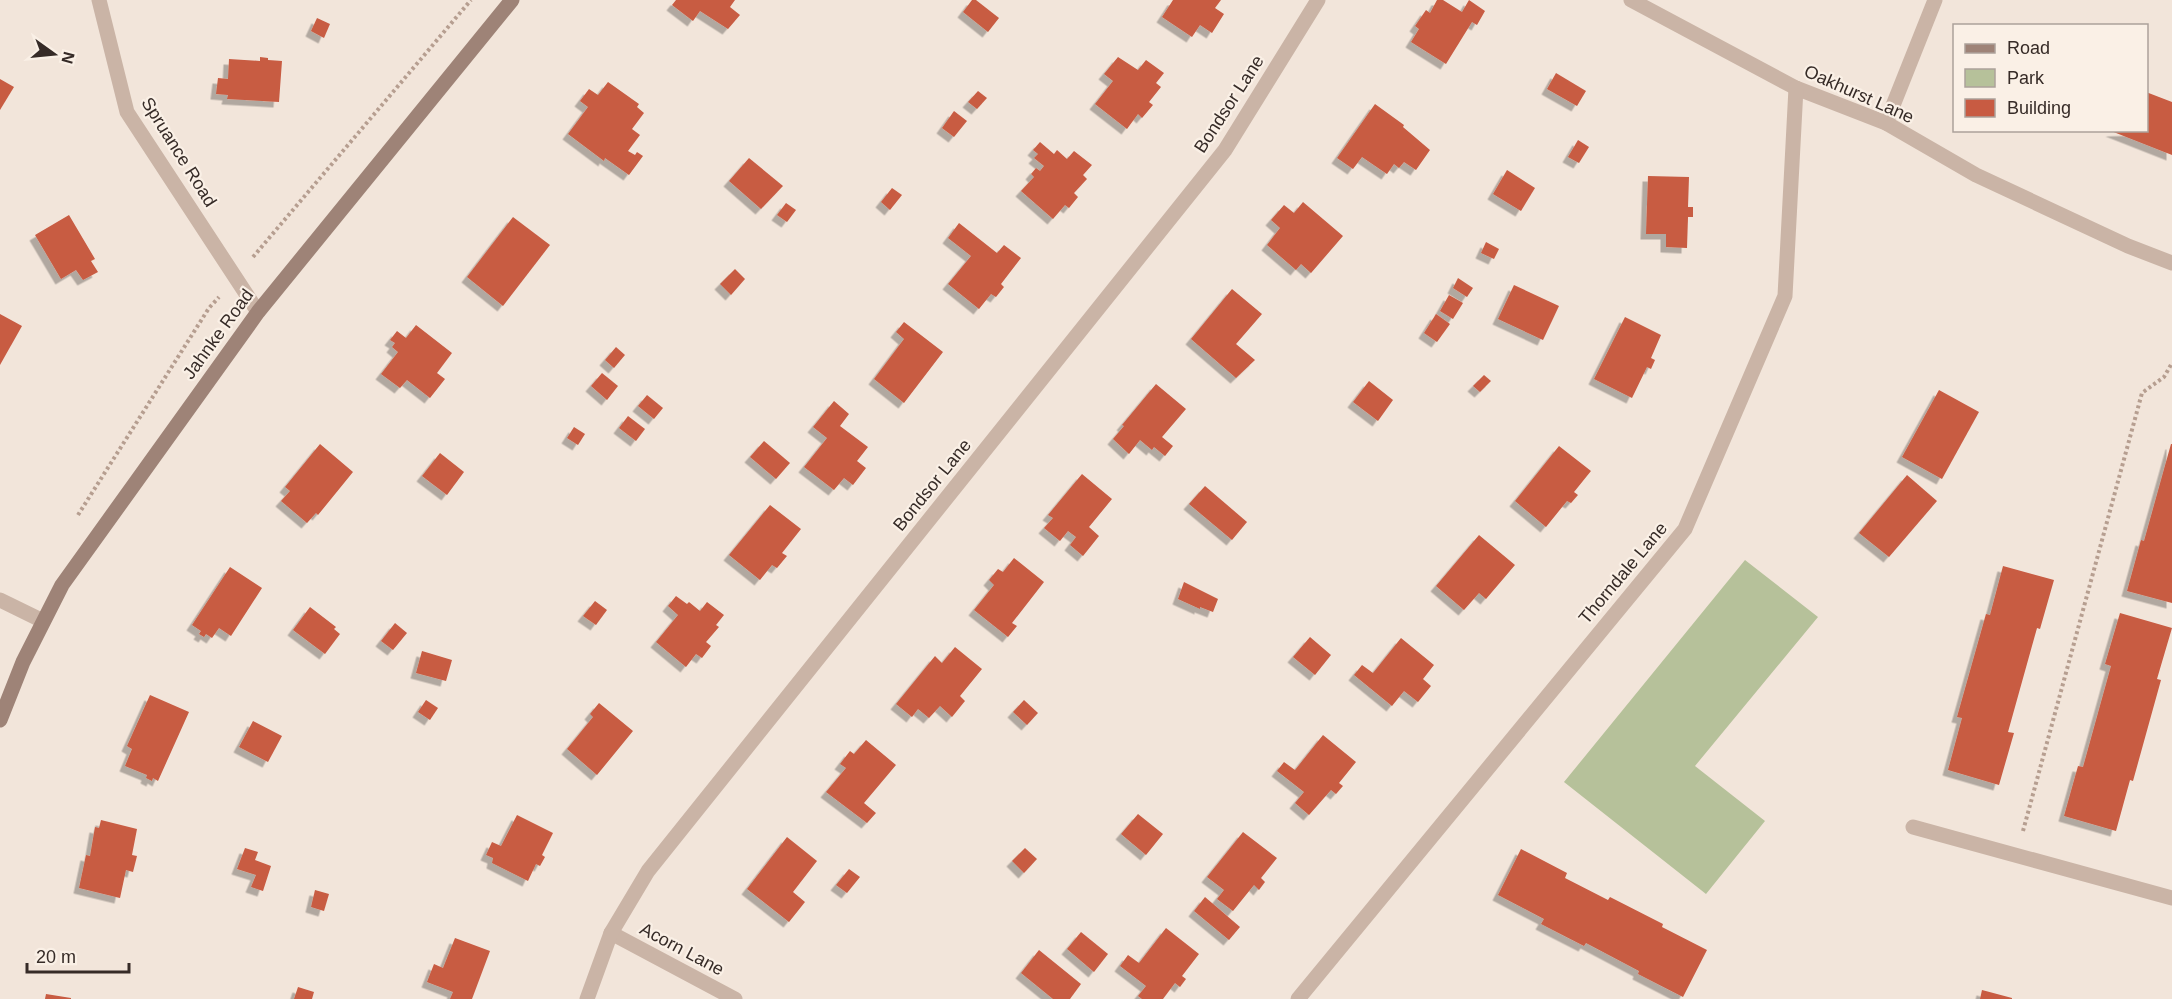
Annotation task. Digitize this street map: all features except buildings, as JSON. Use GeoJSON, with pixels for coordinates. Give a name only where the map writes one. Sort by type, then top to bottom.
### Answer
{"type":"FeatureCollection","features":[{"type":"Feature","properties":{"kind":"main road","name":"Jahnke Road"},"geometry":{"type":"LineString","coordinates":[[0,720],[23,662],[62,585],[258,312],[512,0]]}},
{"type":"Feature","properties":{"kind":"street","name":"Spruance Road"},"geometry":{"type":"LineString","coordinates":[[99,0],[127,112],[258,312]]}},
{"type":"Feature","properties":{"kind":"street","name":"Bondsor Lane"},"geometry":{"type":"LineString","coordinates":[[587,999],[611,933],[648,871],[1225,150],[1318,0]]}},
{"type":"Feature","properties":{"kind":"street","name":"Oakhurst Lane"},"geometry":{"type":"LineString","coordinates":[[1631,0],[1796,88],[1886,123],[1976,175],[2128,246],[2172,263]]}},
{"type":"Feature","properties":{"kind":"street"},"geometry":{"type":"LineString","coordinates":[[1886,123],[1935,0]]}},
{"type":"Feature","properties":{"kind":"street","name":"Thorndale Lane"},"geometry":{"type":"LineString","coordinates":[[1298,999],[1685,529],[1785,296],[1796,88]]}},
{"type":"Feature","properties":{"kind":"street"},"geometry":{"type":"LineString","coordinates":[[0,600],[43,621]]}},
{"type":"Feature","properties":{"kind":"street"},"geometry":{"type":"LineString","coordinates":[[1913,827],[2172,898]]}},
{"type":"Feature","properties":{"kind":"street","name":"Acorn Lane"},"geometry":{"type":"LineString","coordinates":[[611,933],[735,999]]}},
{"type":"Feature","properties":{"kind":"path"},"geometry":{"type":"LineString","coordinates":[[2026,820],[2142,393],[2164,377],[2172,363]]}},
{"type":"Feature","properties":{"kind":"green space"},"geometry":{"type":"Polygon","coordinates":[[[1745,560],[1818,617],[1695,766],[1765,821],[1706,894],[1564,782],[1745,560]]]}}]}
